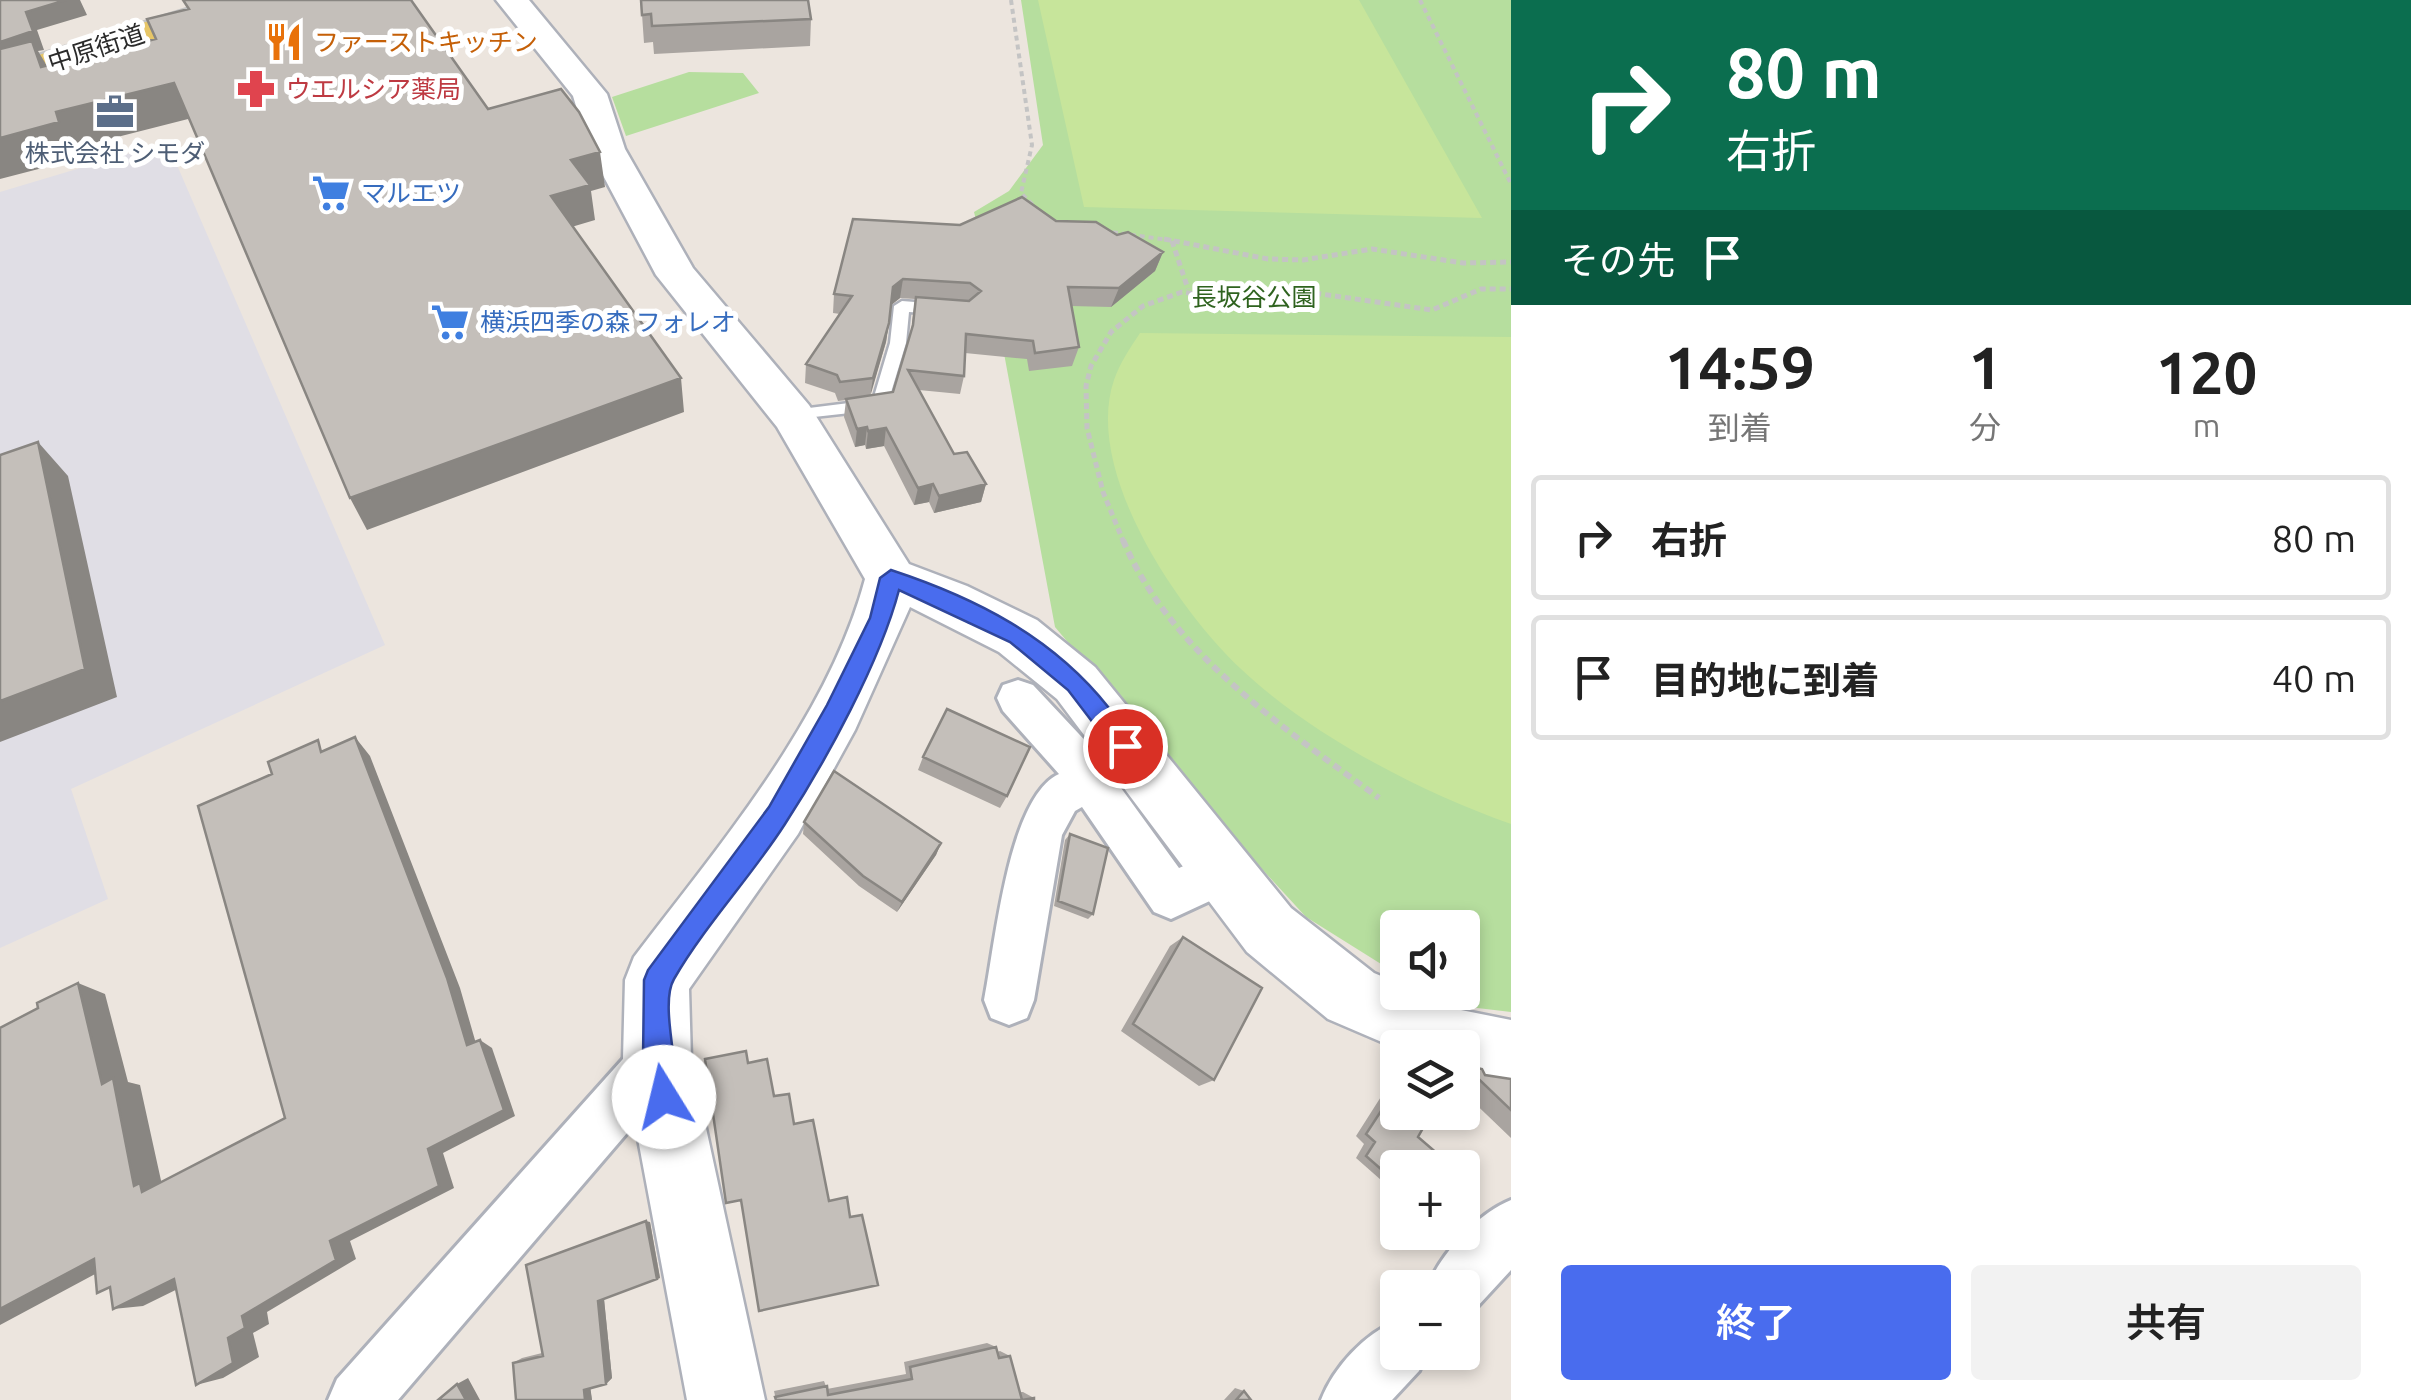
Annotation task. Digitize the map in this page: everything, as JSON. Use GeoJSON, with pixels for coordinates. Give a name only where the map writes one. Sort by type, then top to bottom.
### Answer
{"type":"FeatureCollection","features":[{"type":"Feature","properties":{"kind":"main road","name":"中原街道"},"geometry":{"type":"LineString","coordinates":[[0,62],[200,0]]}},
{"type":"Feature","properties":{"kind":"main road","name":"中原街道"},"geometry":{"type":"LineString","coordinates":[[0,78],[250,0]]}},
{"type":"Feature","properties":{"kind":"street"},"geometry":{"type":"LineString","coordinates":[[512,0],[590,94],[606,149],[676,275],[793,416],[891,578],[948,600],[1018,636],[1076,683],[1269,930],[1351,996],[1460,1043],[1511,1053]]}},
{"type":"Feature","properties":{"kind":"street"},"geometry":{"type":"LineString","coordinates":[[726,1400],[657,1059],[657,980],[778,815],[881,618],[891,578]]}},
{"type":"Feature","properties":{"kind":"street"},"geometry":{"type":"LineString","coordinates":[[1018,698],[1093,780],[1100,796],[1171,896],[1222,871]]}},
{"type":"Feature","properties":{"kind":"street"},"geometry":{"type":"LineString","coordinates":[[1009,1000],[1040,830],[1060,796],[1093,780]]}},
{"type":"Feature","properties":{"kind":"street"},"geometry":{"type":"LineString","coordinates":[[358,1400],[657,1059]]}},
{"type":"Feature","properties":{"kind":"street"},"geometry":{"type":"LineString","coordinates":[[1472,1270],[1511,1228]]}},
{"type":"Feature","properties":{"kind":"street"},"geometry":{"type":"LineString","coordinates":[[1351,1400],[1380,1369]]}},
{"type":"Feature","properties":{"kind":"lane"},"geometry":{"type":"LineString","coordinates":[[793,416],[880,406],[898,343],[902,306],[965,311]]}},
{"type":"Feature","properties":{"kind":"path"},"geometry":{"type":"LineString","coordinates":[[1011,0],[1032,145],[1021,193],[1048,220]]}},
{"type":"Feature","properties":{"kind":"path"},"geometry":{"type":"LineString","coordinates":[[1420,0],[1511,184]]}},
{"type":"Feature","properties":{"kind":"path"},"geometry":{"type":"LineString","coordinates":[[1090,231],[1137,232],[1237,256],[1295,261],[1377,249],[1492,266],[1511,262]]}},
{"type":"Feature","properties":{"kind":"path"},"geometry":{"type":"LineString","coordinates":[[1172,240],[1188,289]]}},
{"type":"Feature","properties":{"kind":"path"},"geometry":{"type":"LineString","coordinates":[[1379,798],[1276,723],[1200,653],[1145,586],[1102,497],[1083,407],[1088,367],[1122,318],[1160,297],[1188,289],[1226,300],[1276,292],[1321,292],[1436,310],[1482,288],[1511,290]]}},
{"type":"Feature","properties":{"kind":"shaded area"},"geometry":{"type":"Polygon","coordinates":[[[167,142],[385,645],[71,789],[108,899],[0,948],[0,192],[167,142]]]}},
{"type":"Feature","properties":{"kind":"green space","name":"長坂谷公園"},"geometry":{"type":"Polygon","coordinates":[[[1021,0],[1511,0],[1511,1012],[1480,1008],[1480,910],[1380,910],[1380,963],[1306,917],[1227,831],[1055,627],[989,273],[974,212],[1009,191],[1043,145],[1021,0]]]}},
{"type":"Feature","properties":{"kind":"green space"},"geometry":{"type":"Polygon","coordinates":[[[1038,0],[1359,0],[1482,218],[1084,207],[1038,0]]]}},
{"type":"Feature","properties":{"kind":"green space"},"geometry":{"type":"Polygon","coordinates":[[[689,72],[743,73],[759,93],[626,136],[612,97],[689,72]]]}},
{"type":"Feature","properties":{"kind":"green space"},"geometry":{"type":"Polygon","coordinates":[[[1140,333],[1511,337],[1511,824],[1440,796],[1333,739],[1241,669],[1190,612],[1142,536],[1112,455],[1108,416],[1114,380],[1140,333]]]}},
{"type":"Feature","properties":{"kind":"building"},"geometry":{"type":"Polygon","coordinates":[[[0,0],[66,0],[26,12],[33,31],[0,42],[0,0]]]}},
{"type":"Feature","properties":{"kind":"building","name":"横浜四季の森 フォレオ"},"geometry":{"type":"Polygon","coordinates":[[[183,0],[411,0],[488,109],[561,89],[579,112],[600,152],[571,160],[590,185],[551,196],[681,378],[350,498],[174,83],[56,112],[59,122],[0,138],[0,49],[32,41],[41,67],[156,39],[147,19],[189,9],[183,0]]]}},
{"type":"Feature","properties":{"kind":"building"},"geometry":{"type":"Polygon","coordinates":[[[641,0],[808,0],[811,19],[652,26],[651,14],[642,15],[641,0]]]}},
{"type":"Feature","properties":{"kind":"building"},"geometry":{"type":"Polygon","coordinates":[[[1022,197],[1056,221],[1096,222],[1117,235],[1128,232],[1163,252],[1119,288],[1068,287],[1079,347],[1035,353],[1033,341],[966,334],[964,376],[908,370],[954,454],[967,452],[986,484],[939,496],[933,484],[918,488],[886,428],[857,429],[846,399],[893,392],[913,325],[916,297],[969,301],[981,291],[970,283],[903,279],[893,287],[889,323],[873,378],[840,382],[837,375],[806,364],[852,296],[834,294],[853,219],[960,225],[1022,197]]]}},
{"type":"Feature","properties":{"kind":"building"},"geometry":{"type":"Polygon","coordinates":[[[38,442],[85,669],[0,701],[0,455],[38,442]]]}},
{"type":"Feature","properties":{"kind":"building"},"geometry":{"type":"Polygon","coordinates":[[[947,709],[1030,747],[1007,796],[923,757],[947,709]]]}},
{"type":"Feature","properties":{"kind":"building"},"geometry":{"type":"Polygon","coordinates":[[[355,737],[447,978],[467,1045],[480,1040],[504,1110],[428,1149],[439,1186],[330,1241],[336,1260],[242,1316],[245,1328],[228,1338],[233,1363],[196,1385],[174,1279],[113,1309],[110,1287],[97,1293],[94,1259],[0,1309],[0,1028],[38,1008],[37,1003],[78,983],[102,1084],[113,1078],[134,1186],[140,1183],[142,1192],[285,1118],[198,806],[272,774],[268,762],[318,740],[321,752],[355,737]]]}},
{"type":"Feature","properties":{"kind":"building"},"geometry":{"type":"Polygon","coordinates":[[[834,771],[941,843],[902,902],[863,876],[804,822],[834,771]]]}},
{"type":"Feature","properties":{"kind":"building"},"geometry":{"type":"Polygon","coordinates":[[[1070,834],[1108,848],[1093,914],[1058,901],[1070,834]]]}},
{"type":"Feature","properties":{"kind":"building"},"geometry":{"type":"Polygon","coordinates":[[[1183,937],[1262,988],[1214,1080],[1133,1024],[1183,937]]]}},
{"type":"Feature","properties":{"kind":"building"},"geometry":{"type":"Polygon","coordinates":[[[746,1051],[748,1063],[767,1059],[774,1096],[789,1094],[794,1124],[813,1120],[829,1201],[847,1197],[850,1217],[862,1215],[878,1285],[759,1311],[741,1200],[726,1203],[705,1059],[746,1051]]]}},
{"type":"Feature","properties":{"kind":"building"},"geometry":{"type":"Polygon","coordinates":[[[1480,1069],[1485,1075],[1511,1079],[1511,1110],[1480,1080],[1480,1069]]]}},
{"type":"Feature","properties":{"kind":"building"},"geometry":{"type":"Polygon","coordinates":[[[1380,1113],[1380,1130],[1422,1130],[1418,1137],[1433,1150],[1380,1150],[1380,1168],[1366,1156],[1375,1142],[1366,1134],[1380,1113]]]}},
{"type":"Feature","properties":{"kind":"building"},"geometry":{"type":"Polygon","coordinates":[[[646,1221],[657,1279],[598,1301],[606,1384],[584,1390],[585,1400],[516,1400],[513,1363],[543,1356],[526,1265],[646,1221]]]}},
{"type":"Feature","properties":{"kind":"building"},"geometry":{"type":"Polygon","coordinates":[[[996,1347],[999,1358],[1010,1356],[1022,1400],[775,1397],[827,1386],[828,1395],[912,1379],[910,1367],[996,1347]]]}},
{"type":"Feature","properties":{"kind":"building"},"geometry":{"type":"Polygon","coordinates":[[[457,1384],[466,1400],[438,1400],[457,1384]]]}},
{"type":"Feature","properties":{"kind":"building"},"geometry":{"type":"Polygon","coordinates":[[[1244,1391],[1251,1400],[1236,1400],[1244,1391]]]}},
{"type":"Feature","properties":{"kind":"place","name":"ファーストキッチン"},"geometry":{"type":"Point","coordinates":[284,42]}},
{"type":"Feature","properties":{"kind":"place","name":"ウエルシア薬局"},"geometry":{"type":"Point","coordinates":[256,89]}},
{"type":"Feature","properties":{"kind":"place","name":"株式会社 シモダ"},"geometry":{"type":"Point","coordinates":[115,112]}},
{"type":"Feature","properties":{"kind":"place","name":"マルエツ"},"geometry":{"type":"Point","coordinates":[331,193]}},
{"type":"Feature","properties":{"kind":"place","name":"横浜四季の森 フォレオ"},"geometry":{"type":"Point","coordinates":[450,322]}},
{"type":"Feature","properties":{"kind":"route"},"geometry":{"type":"LineString","coordinates":[[664,1097],[657,1059],[657,980],[778,815],[881,618],[891,578],[948,600],[1018,636],[1076,683],[1125,746]]}}]}
